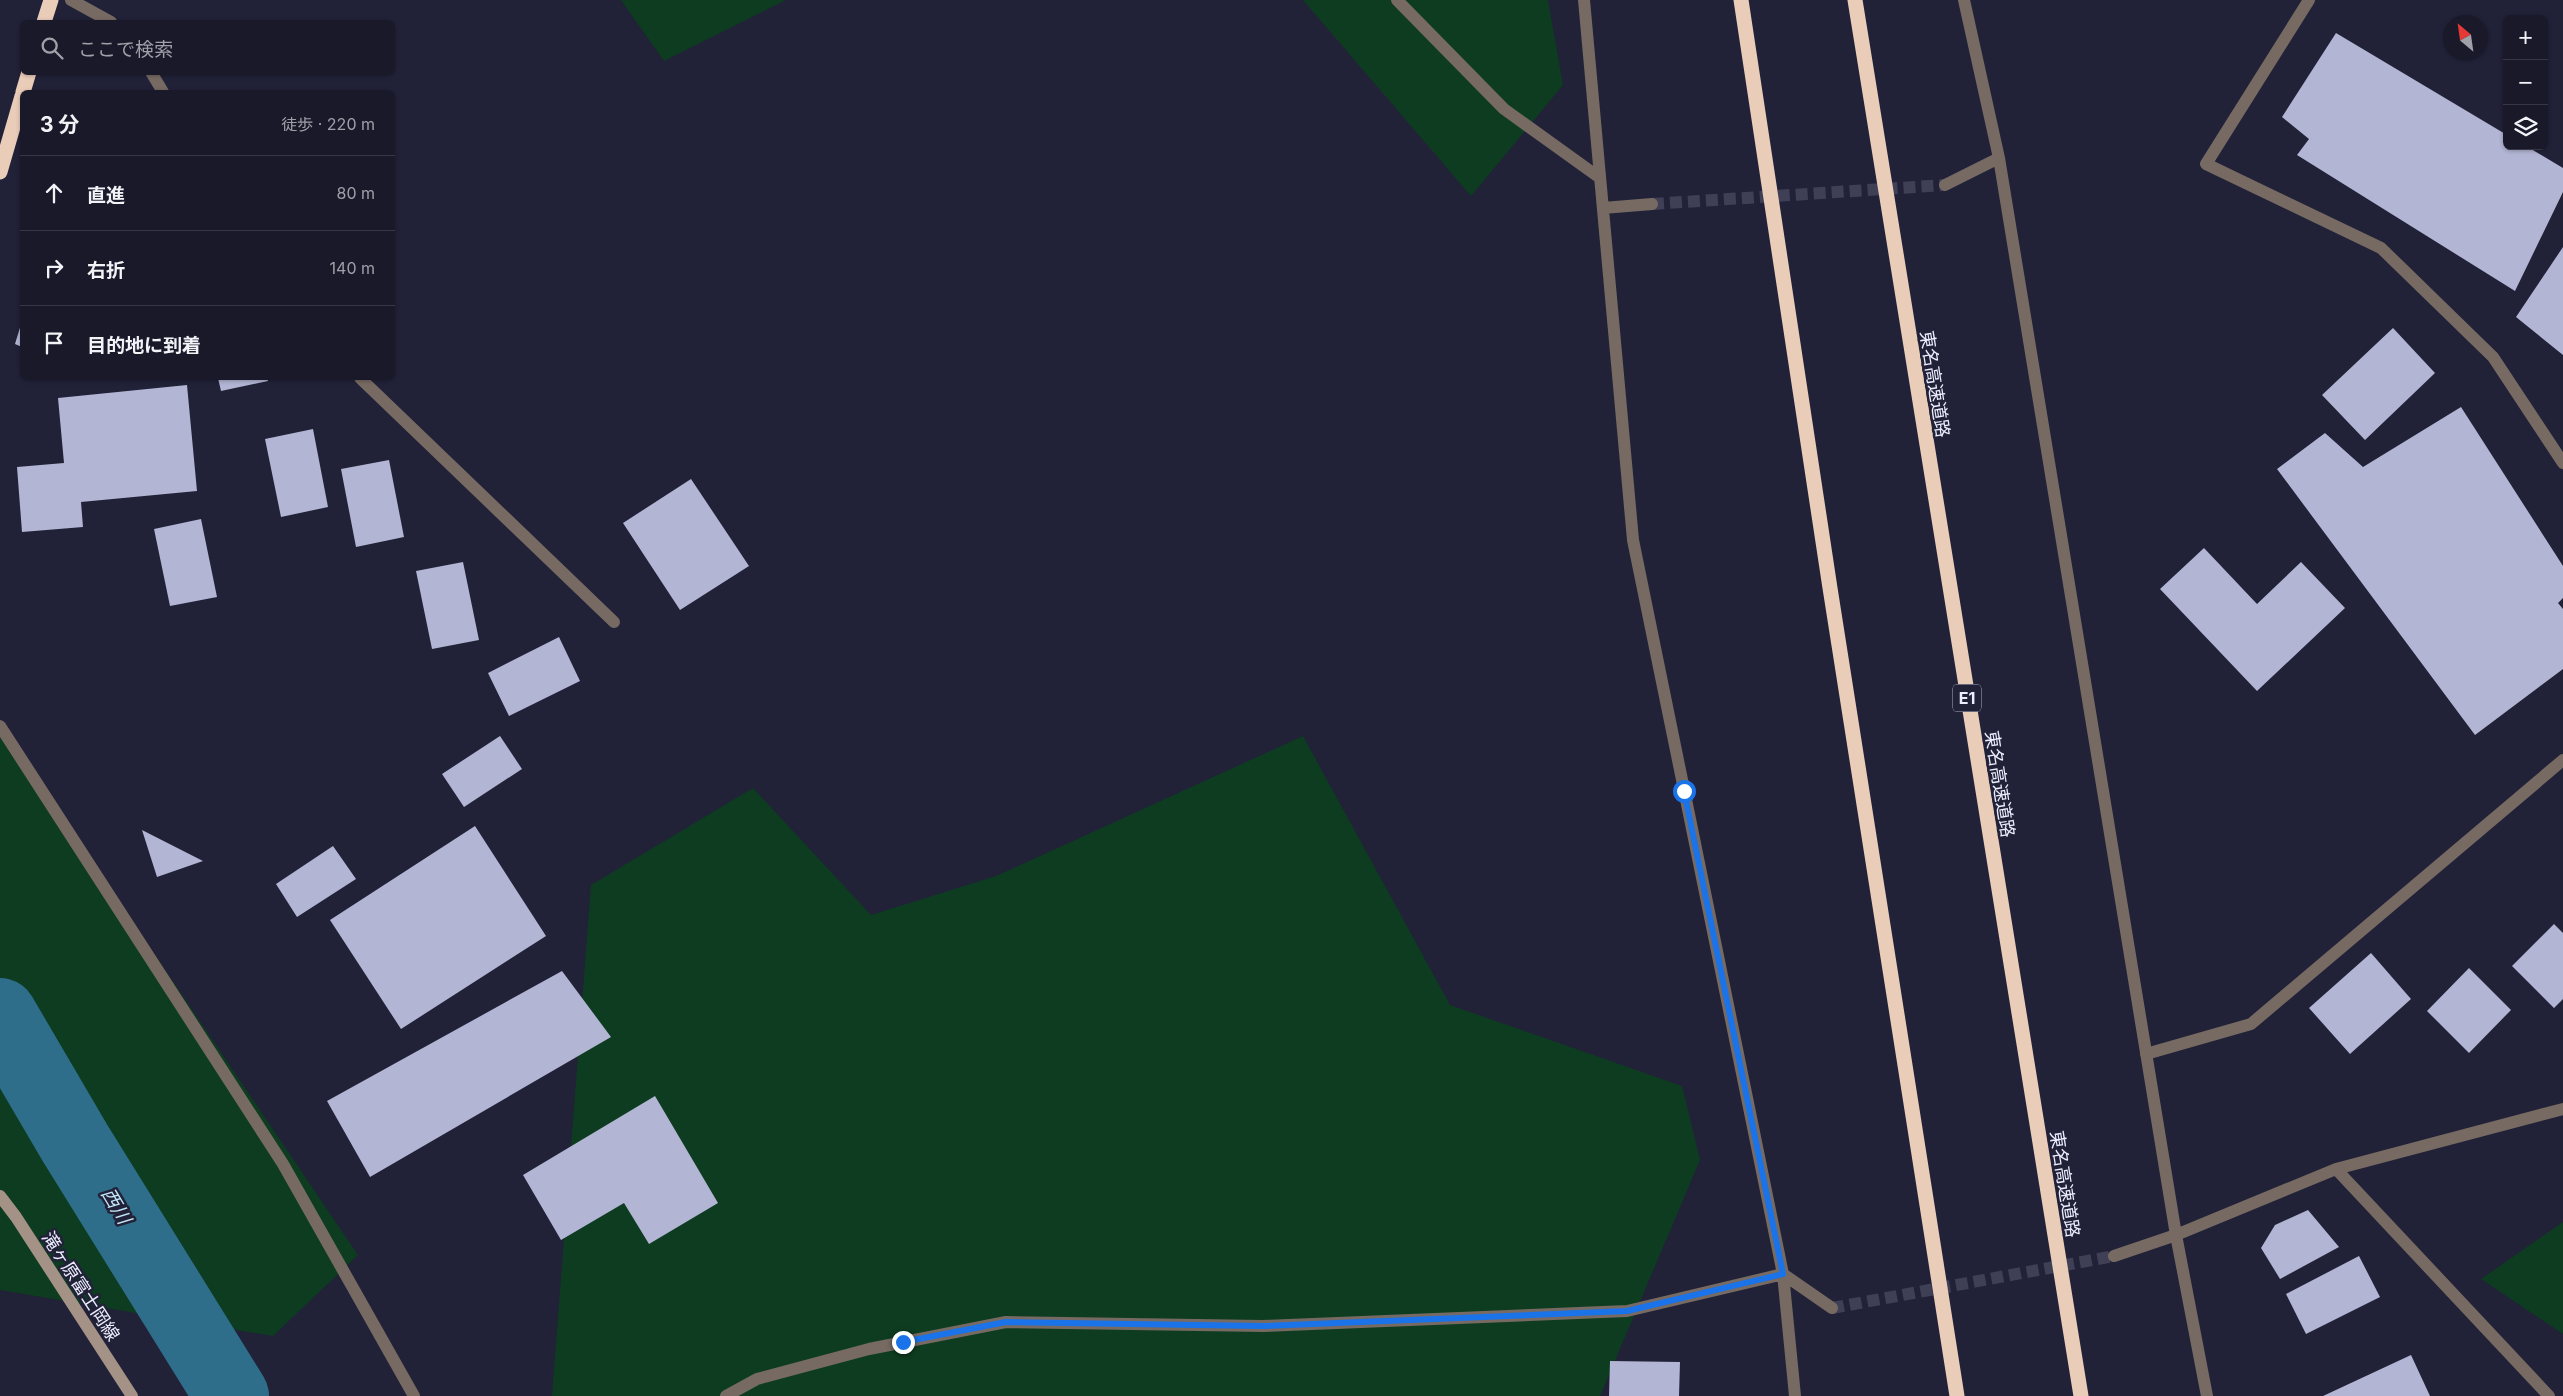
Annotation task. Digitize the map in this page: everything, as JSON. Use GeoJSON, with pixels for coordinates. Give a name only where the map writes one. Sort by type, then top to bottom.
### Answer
{"type":"FeatureCollection","features":[{"type":"Feature","properties":{"kind":"highway"},"geometry":{"type":"LineString","coordinates":[[45,20],[51,0]]}},
{"type":"Feature","properties":{"kind":"highway"},"geometry":{"type":"LineString","coordinates":[[1741,0],[1830,588],[1957,1396]]}},
{"type":"Feature","properties":{"kind":"highway","name":"東名高速道路"},"geometry":{"type":"LineString","coordinates":[[1855,0],[2081,1396]]}},
{"type":"Feature","properties":{"kind":"highway"},"geometry":{"type":"LineString","coordinates":[[24,90],[28,75]]}},
{"type":"Feature","properties":{"kind":"highway"},"geometry":{"type":"LineString","coordinates":[[0,172],[20,104]]}},
{"type":"Feature","properties":{"kind":"main road","name":"滝ヶ原富士岡線"},"geometry":{"type":"LineString","coordinates":[[0,1196],[16,1217],[132,1396]]}},
{"type":"Feature","properties":{"kind":"street"},"geometry":{"type":"LineString","coordinates":[[71,0],[107,20]]}},
{"type":"Feature","properties":{"kind":"street"},"geometry":{"type":"LineString","coordinates":[[1397,0],[1504,109],[1600,178]]}},
{"type":"Feature","properties":{"kind":"street"},"geometry":{"type":"LineString","coordinates":[[1584,0],[1633,540],[1783,1274],[1795,1396]]}},
{"type":"Feature","properties":{"kind":"street"},"geometry":{"type":"LineString","coordinates":[[1964,0],[1999,158],[2176,1235],[2207,1396]]}},
{"type":"Feature","properties":{"kind":"street"},"geometry":{"type":"LineString","coordinates":[[2309,0],[2206,164],[2381,248],[2493,357],[2563,463]]}},
{"type":"Feature","properties":{"kind":"street"},"geometry":{"type":"LineString","coordinates":[[153,75],[162,90]]}},
{"type":"Feature","properties":{"kind":"street"},"geometry":{"type":"LineString","coordinates":[[1945,185],[1999,158]]}},
{"type":"Feature","properties":{"kind":"street"},"geometry":{"type":"LineString","coordinates":[[1603,208],[1652,204]]}},
{"type":"Feature","properties":{"kind":"street"},"geometry":{"type":"LineString","coordinates":[[362,380],[614,622]]}},
{"type":"Feature","properties":{"kind":"street"},"geometry":{"type":"LineString","coordinates":[[0,726],[283,1164],[414,1396]]}},
{"type":"Feature","properties":{"kind":"street"},"geometry":{"type":"LineString","coordinates":[[2146,1054],[2251,1024],[2563,760]]}},
{"type":"Feature","properties":{"kind":"street"},"geometry":{"type":"LineString","coordinates":[[2114,1256],[2176,1235],[2336,1169],[2563,1109]]}},
{"type":"Feature","properties":{"kind":"street"},"geometry":{"type":"LineString","coordinates":[[2336,1169],[2549,1396]]}},
{"type":"Feature","properties":{"kind":"street"},"geometry":{"type":"LineString","coordinates":[[726,1396],[758,1379],[850,1354],[1006,1322],[1263,1326],[1627,1311],[1783,1274],[1832,1308]]}},
{"type":"Feature","properties":{"kind":"green space"},"geometry":{"type":"Polygon","coordinates":[[[621,0],[786,0],[664,61],[621,0]]]}},
{"type":"Feature","properties":{"kind":"green space"},"geometry":{"type":"Polygon","coordinates":[[[1303,0],[1548,0],[1563,85],[1471,196],[1303,0]]]}},
{"type":"Feature","properties":{"kind":"green space"},"geometry":{"type":"Polygon","coordinates":[[[0,726],[358,1255],[273,1336],[0,1290],[0,726]]]}},
{"type":"Feature","properties":{"kind":"green space"},"geometry":{"type":"Polygon","coordinates":[[[1303,736],[1450,1005],[1682,1086],[1700,1160],[1600,1396],[552,1396],[591,885],[753,788],[871,915],[996,876],[1303,736]]]}},
{"type":"Feature","properties":{"kind":"green space"},"geometry":{"type":"Polygon","coordinates":[[[2563,1222],[2563,1334],[2481,1279],[2563,1222]]]}},
{"type":"Feature","properties":{"kind":"building"},"geometry":{"type":"Polygon","coordinates":[[[2336,33],[2503,133],[2503,150],[2533,150],[2563,168],[2563,192],[2515,291],[2297,155],[2309,139],[2282,117],[2336,33]]]}},
{"type":"Feature","properties":{"kind":"building"},"geometry":{"type":"Polygon","coordinates":[[[2563,247],[2563,355],[2516,317],[2563,247]]]}},
{"type":"Feature","properties":{"kind":"building"},"geometry":{"type":"Polygon","coordinates":[[[20,328],[20,346],[15,344],[20,328]]]}},
{"type":"Feature","properties":{"kind":"building"},"geometry":{"type":"Polygon","coordinates":[[[2393,328],[2435,373],[2365,440],[2322,395],[2393,328]]]}},
{"type":"Feature","properties":{"kind":"building"},"geometry":{"type":"Polygon","coordinates":[[[218,380],[268,381],[221,391],[218,380]]]}},
{"type":"Feature","properties":{"kind":"building"},"geometry":{"type":"Polygon","coordinates":[[[187,385],[197,491],[81,502],[83,527],[22,532],[17,467],[64,463],[58,398],[187,385]]]}},
{"type":"Feature","properties":{"kind":"building"},"geometry":{"type":"Polygon","coordinates":[[[2461,407],[2563,566],[2563,598],[2558,603],[2563,609],[2563,669],[2475,735],[2277,469],[2325,433],[2363,467],[2461,407]]]}},
{"type":"Feature","properties":{"kind":"building"},"geometry":{"type":"Polygon","coordinates":[[[313,429],[328,507],[281,517],[265,439],[313,429]]]}},
{"type":"Feature","properties":{"kind":"building"},"geometry":{"type":"Polygon","coordinates":[[[389,460],[404,537],[356,547],[341,469],[389,460]]]}},
{"type":"Feature","properties":{"kind":"building"},"geometry":{"type":"Polygon","coordinates":[[[691,479],[749,566],[680,610],[623,523],[691,479]]]}},
{"type":"Feature","properties":{"kind":"building"},"geometry":{"type":"Polygon","coordinates":[[[201,519],[217,597],[170,606],[154,529],[201,519]]]}},
{"type":"Feature","properties":{"kind":"building"},"geometry":{"type":"Polygon","coordinates":[[[2204,548],[2257,604],[2301,562],[2345,608],[2257,691],[2160,589],[2204,548]]]}},
{"type":"Feature","properties":{"kind":"building"},"geometry":{"type":"Polygon","coordinates":[[[463,562],[479,640],[432,649],[416,571],[463,562]]]}},
{"type":"Feature","properties":{"kind":"building"},"geometry":{"type":"Polygon","coordinates":[[[559,637],[580,681],[509,716],[488,673],[559,637]]]}},
{"type":"Feature","properties":{"kind":"building"},"geometry":{"type":"Polygon","coordinates":[[[500,736],[522,769],[464,807],[442,774],[500,736]]]}},
{"type":"Feature","properties":{"kind":"building"},"geometry":{"type":"Polygon","coordinates":[[[475,826],[546,936],[401,1029],[330,920],[475,826]]]}},
{"type":"Feature","properties":{"kind":"building"},"geometry":{"type":"Polygon","coordinates":[[[142,830],[203,861],[157,877],[142,830]]]}},
{"type":"Feature","properties":{"kind":"building"},"geometry":{"type":"Polygon","coordinates":[[[333,846],[356,879],[297,917],[276,884],[333,846]]]}},
{"type":"Feature","properties":{"kind":"building"},"geometry":{"type":"Polygon","coordinates":[[[2554,924],[2563,933],[2563,999],[2554,1008],[2512,966],[2554,924]]]}},
{"type":"Feature","properties":{"kind":"building"},"geometry":{"type":"Polygon","coordinates":[[[2371,953],[2411,999],[2350,1054],[2309,1008],[2371,953]]]}},
{"type":"Feature","properties":{"kind":"building"},"geometry":{"type":"Polygon","coordinates":[[[2469,968],[2511,1010],[2469,1053],[2427,1011],[2469,968]]]}},
{"type":"Feature","properties":{"kind":"building"},"geometry":{"type":"Polygon","coordinates":[[[562,971],[611,1037],[370,1177],[327,1101],[562,971]]]}},
{"type":"Feature","properties":{"kind":"building"},"geometry":{"type":"Polygon","coordinates":[[[655,1096],[718,1203],[649,1244],[624,1203],[561,1240],[523,1175],[655,1096]]]}},
{"type":"Feature","properties":{"kind":"building"},"geometry":{"type":"Polygon","coordinates":[[[2308,1210],[2339,1247],[2280,1279],[2261,1248],[2275,1225],[2308,1210]]]}},
{"type":"Feature","properties":{"kind":"building"},"geometry":{"type":"Polygon","coordinates":[[[2359,1256],[2380,1297],[2306,1334],[2286,1294],[2359,1256]]]}},
{"type":"Feature","properties":{"kind":"building"},"geometry":{"type":"Polygon","coordinates":[[[2411,1355],[2430,1396],[2323,1396],[2411,1355]]]}},
{"type":"Feature","properties":{"kind":"building"},"geometry":{"type":"Polygon","coordinates":[[[1610,1361],[1680,1362],[1679,1396],[1609,1396],[1610,1361]]]}},
{"type":"Feature","properties":{"kind":"waterway","name":"西川"},"geometry":{"type":"LineString","coordinates":[[0,1015],[75,1143],[232,1396]]}},
{"type":"Feature","properties":{"kind":"tunnel"},"geometry":{"type":"LineString","coordinates":[[1652,204],[1945,185]]}},
{"type":"Feature","properties":{"kind":"tunnel"},"geometry":{"type":"LineString","coordinates":[[1832,1308],[2114,1256]]}},
{"type":"Feature","properties":{"kind":"route"},"geometry":{"type":"LineString","coordinates":[[903,1342],[1006,1322],[1263,1326],[1627,1311],[1783,1274],[1684,791]]}}]}
